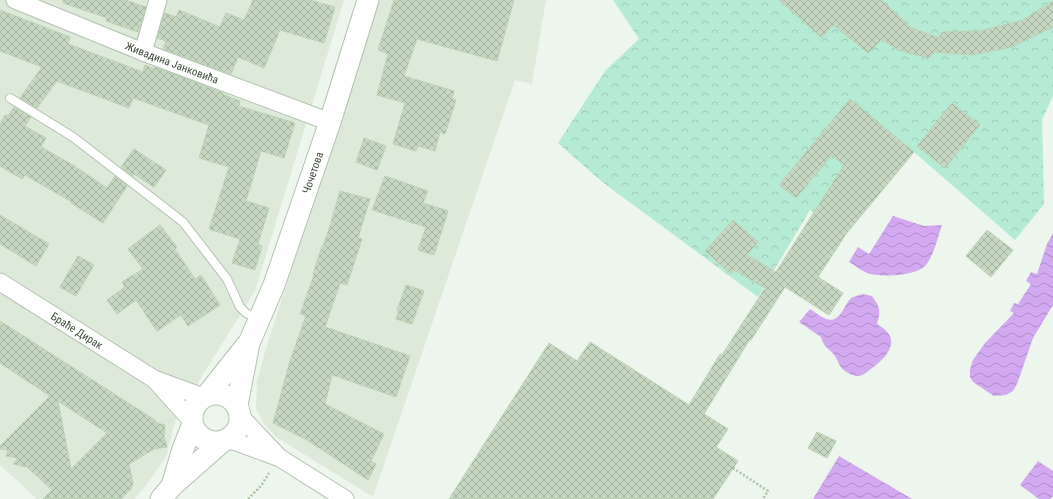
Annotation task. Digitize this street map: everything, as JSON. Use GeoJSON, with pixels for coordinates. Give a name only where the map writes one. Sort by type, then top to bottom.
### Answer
{"type":"FeatureCollection","features":[{"type":"Feature","properties":{"kind":"street","name":"Живадина Јанковића"},"geometry":{"type":"LineString","coordinates":[[15,0],[143,52],[330,122]]}},
{"type":"Feature","properties":{"kind":"street"},"geometry":{"type":"LineString","coordinates":[[143,52],[158,0]]}},
{"type":"Feature","properties":{"kind":"street","name":"Чочетова"},"geometry":{"type":"LineString","coordinates":[[166,493],[225,440],[232,436],[238,427],[238,410],[249,343],[274,285],[330,122],[368,0]]}},
{"type":"Feature","properties":{"kind":"street","name":"Браће Дирак"},"geometry":{"type":"LineString","coordinates":[[0,282],[154,379],[205,396]]}},
{"type":"Feature","properties":{"kind":"street","name":"Чочетова"},"geometry":{"type":"LineString","coordinates":[[166,493],[192,423],[191,414],[195,404],[205,396],[249,343]]}},
{"type":"Feature","properties":{"kind":"street","name":"Браће Дирак"},"geometry":{"type":"LineString","coordinates":[[154,379],[192,423]]}},
{"type":"Feature","properties":{"kind":"street"},"geometry":{"type":"LineString","coordinates":[[205,396],[219,393],[229,397],[238,410],[280,458]]}},
{"type":"Feature","properties":{"kind":"street"},"geometry":{"type":"LineString","coordinates":[[192,423],[195,431],[204,440],[216,442],[225,440],[280,458],[345,499]]}},
{"type":"Feature","properties":{"kind":"lane"},"geometry":{"type":"LineString","coordinates":[[10,98],[73,137],[183,222],[227,279],[240,307],[246,313],[259,319]]}},
{"type":"Feature","properties":{"kind":"path"},"geometry":{"type":"LineString","coordinates":[[248,499],[261,486],[280,458]]}},
{"type":"Feature","properties":{"kind":"path"},"geometry":{"type":"LineString","coordinates":[[732,468],[768,491],[763,499]]}},
{"type":"Feature","properties":{"kind":"shaded area"},"geometry":{"type":"Polygon","coordinates":[[[0,0],[344,0],[255,291],[176,418],[166,457],[135,499],[37,499],[0,465],[0,0]]]}},
{"type":"Feature","properties":{"kind":"shaded area"},"geometry":{"type":"Polygon","coordinates":[[[379,0],[546,0],[532,84],[515,80],[373,497],[276,437],[263,423],[256,409],[257,380],[267,345],[379,0]]]}},
{"type":"Feature","properties":{"kind":"green space"},"geometry":{"type":"Polygon","coordinates":[[[613,0],[1053,0],[1053,96],[1042,120],[1044,204],[1015,240],[914,152],[843,237],[810,210],[758,297],[601,181],[558,143],[605,71],[639,39],[613,0]]]}},
{"type":"Feature","properties":{"kind":"water"},"geometry":{"type":"Polygon","coordinates":[[[893,216],[924,226],[942,225],[933,253],[925,266],[907,274],[877,275],[863,271],[849,262],[858,247],[869,254],[893,216]]]}},
{"type":"Feature","properties":{"kind":"water"},"geometry":{"type":"Polygon","coordinates":[[[1053,233],[1053,305],[1033,338],[1017,384],[1013,391],[1006,395],[994,396],[973,382],[970,377],[970,369],[973,360],[985,343],[1014,313],[1010,311],[1014,303],[1018,304],[1031,284],[1026,281],[1031,272],[1037,274],[1047,244],[1053,233]]]}},
{"type":"Feature","properties":{"kind":"water"},"geometry":{"type":"Polygon","coordinates":[[[863,294],[872,296],[877,303],[879,315],[877,324],[889,334],[891,345],[881,361],[865,373],[857,376],[843,370],[821,337],[799,322],[810,309],[826,319],[835,319],[851,298],[863,294]]]}},
{"type":"Feature","properties":{"kind":"water"},"geometry":{"type":"Polygon","coordinates":[[[839,456],[912,499],[813,499],[839,456]]]}},
{"type":"Feature","properties":{"kind":"water"},"geometry":{"type":"Polygon","coordinates":[[[1038,461],[1053,471],[1053,496],[1050,499],[1039,499],[1020,485],[1038,461]]]}},
{"type":"Feature","properties":{"kind":"building"},"geometry":{"type":"Polygon","coordinates":[[[63,0],[125,0],[146,7],[138,32],[106,21],[107,18],[63,3],[63,0]]]}},
{"type":"Feature","properties":{"kind":"building"},"geometry":{"type":"Polygon","coordinates":[[[253,0],[310,0],[335,7],[324,43],[280,30],[264,68],[238,57],[231,74],[163,49],[166,41],[157,38],[165,13],[176,17],[179,10],[220,27],[226,13],[244,20],[253,0]]]}},
{"type":"Feature","properties":{"kind":"building"},"geometry":{"type":"Polygon","coordinates":[[[394,0],[514,0],[497,61],[417,39],[404,76],[454,91],[452,99],[456,100],[445,134],[440,132],[435,151],[418,146],[416,151],[393,144],[405,103],[377,95],[388,54],[378,50],[394,0]]]}},
{"type":"Feature","properties":{"kind":"building"},"geometry":{"type":"Polygon","coordinates":[[[779,0],[881,0],[910,27],[939,38],[942,32],[980,31],[1023,20],[1053,1],[1053,27],[1012,47],[972,55],[935,52],[929,58],[901,51],[881,40],[868,53],[833,25],[822,38],[779,0]]]}},
{"type":"Feature","properties":{"kind":"building"},"geometry":{"type":"Polygon","coordinates":[[[0,10],[70,37],[68,44],[143,72],[145,65],[154,69],[155,67],[223,93],[222,94],[240,101],[239,106],[295,123],[284,158],[261,151],[246,201],[269,208],[258,244],[262,246],[255,270],[232,263],[240,239],[209,229],[229,167],[199,158],[209,125],[133,98],[129,108],[57,81],[37,108],[20,98],[42,67],[0,51],[0,10]]]}},
{"type":"Feature","properties":{"kind":"building"},"geometry":{"type":"Polygon","coordinates":[[[850,99],[914,152],[846,234],[818,277],[843,293],[829,315],[785,287],[751,340],[750,339],[704,414],[728,429],[716,447],[738,461],[713,499],[449,499],[549,343],[577,361],[590,342],[689,405],[720,354],[722,355],[765,288],[734,270],[731,274],[705,251],[733,220],[758,242],[747,255],[776,272],[844,165],[832,155],[796,198],[779,185],[850,99]]]}},
{"type":"Feature","properties":{"kind":"building"},"geometry":{"type":"Polygon","coordinates":[[[952,103],[980,125],[945,168],[917,146],[952,103]]]}},
{"type":"Feature","properties":{"kind":"building"},"geometry":{"type":"Polygon","coordinates":[[[14,107],[31,117],[25,126],[46,138],[41,147],[73,165],[107,188],[115,176],[127,186],[103,223],[71,203],[72,202],[25,175],[22,179],[0,166],[0,124],[5,115],[8,116],[14,107]]]}},
{"type":"Feature","properties":{"kind":"building"},"geometry":{"type":"Polygon","coordinates":[[[364,138],[386,146],[377,170],[356,162],[364,138]]]}},
{"type":"Feature","properties":{"kind":"building"},"geometry":{"type":"Polygon","coordinates":[[[134,149],[166,170],[154,187],[134,174],[133,176],[121,167],[134,149]]]}},
{"type":"Feature","properties":{"kind":"building"},"geometry":{"type":"Polygon","coordinates":[[[385,176],[428,191],[423,203],[448,211],[434,255],[418,250],[426,227],[372,210],[385,176]]]}},
{"type":"Feature","properties":{"kind":"building"},"geometry":{"type":"Polygon","coordinates":[[[340,191],[370,199],[358,238],[362,239],[347,285],[340,283],[325,327],[410,356],[396,397],[332,375],[325,404],[384,434],[371,461],[376,464],[368,480],[307,440],[273,423],[290,361],[306,316],[300,314],[330,226],[340,191]]]}},
{"type":"Feature","properties":{"kind":"building"},"geometry":{"type":"Polygon","coordinates":[[[0,215],[49,244],[36,266],[0,244],[0,215]]]}},
{"type":"Feature","properties":{"kind":"building"},"geometry":{"type":"Polygon","coordinates":[[[160,225],[177,247],[175,249],[195,279],[201,275],[220,305],[188,326],[181,315],[157,331],[136,300],[117,314],[107,300],[125,287],[122,282],[143,269],[128,249],[160,225]]]}},
{"type":"Feature","properties":{"kind":"building"},"geometry":{"type":"Polygon","coordinates":[[[987,230],[1013,250],[991,277],[966,256],[987,230]]]}},
{"type":"Feature","properties":{"kind":"building"},"geometry":{"type":"Polygon","coordinates":[[[78,256],[94,265],[76,296],[60,287],[78,256]]]}},
{"type":"Feature","properties":{"kind":"building"},"geometry":{"type":"Polygon","coordinates":[[[406,285],[424,291],[412,324],[396,319],[399,311],[397,310],[406,285]]]}},
{"type":"Feature","properties":{"kind":"building"},"geometry":{"type":"Polygon","coordinates":[[[0,321],[155,420],[157,423],[165,425],[164,436],[167,447],[154,449],[129,464],[133,483],[131,489],[121,499],[43,499],[52,490],[27,467],[13,464],[18,458],[6,456],[8,450],[0,449],[0,446],[50,396],[0,363],[0,321]],[[58,401],[71,469],[107,433],[58,401]]]}},
{"type":"Feature","properties":{"kind":"building"},"geometry":{"type":"Polygon","coordinates":[[[817,432],[836,441],[827,458],[808,448],[817,432]]]}}]}
